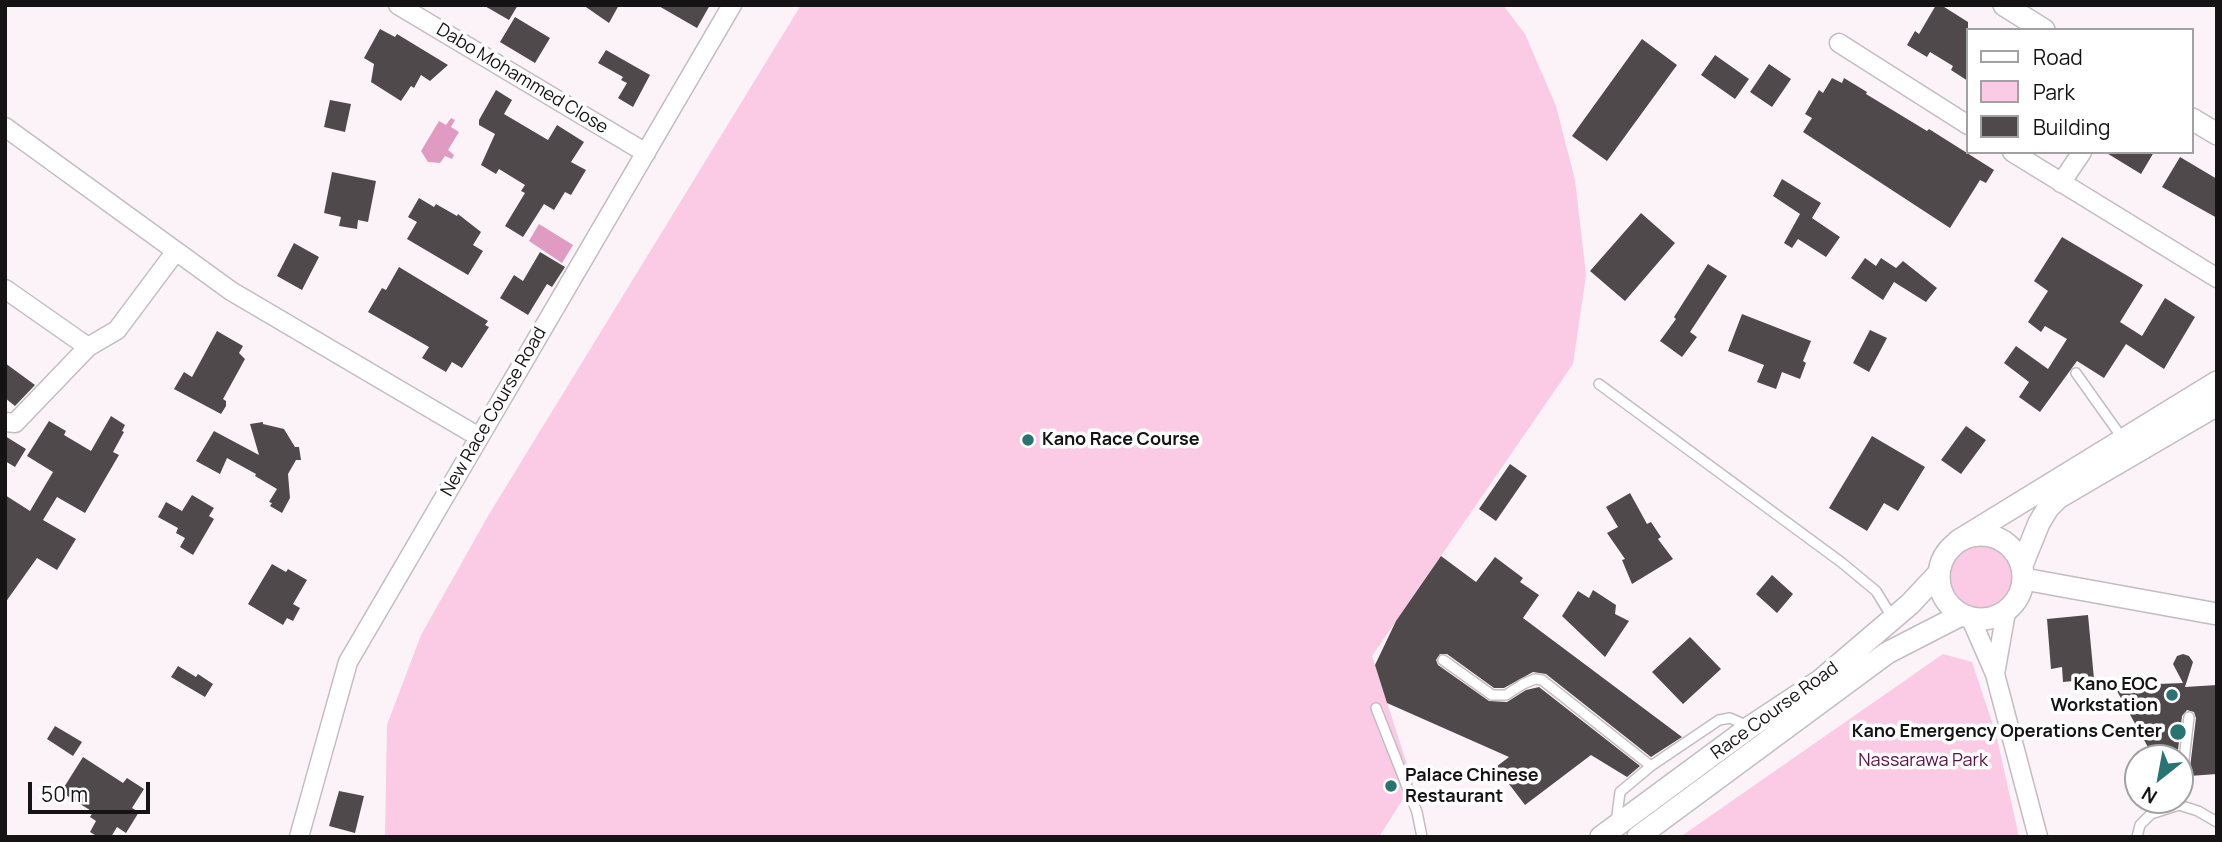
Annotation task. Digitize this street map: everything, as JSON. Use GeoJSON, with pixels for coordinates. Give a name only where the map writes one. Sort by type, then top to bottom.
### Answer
{"type":"FeatureCollection","features":[{"type":"Feature","properties":{"kind":"street","name":"Dabo Mohammed Close"},"geometry":{"type":"LineString","coordinates":[[398,5],[646,153]]}},
{"type":"Feature","properties":{"kind":"street","name":"New Race Course Road"},"geometry":{"type":"LineString","coordinates":[[299,837],[348,662],[732,5]]}},
{"type":"Feature","properties":{"kind":"street"},"geometry":{"type":"LineString","coordinates":[[2004,5],[2041,28]]}},
{"type":"Feature","properties":{"kind":"street"},"geometry":{"type":"LineString","coordinates":[[1839,43],[1966,124]]}},
{"type":"Feature","properties":{"kind":"street"},"geometry":{"type":"LineString","coordinates":[[2194,120],[2217,134]]}},
{"type":"Feature","properties":{"kind":"street"},"geometry":{"type":"LineString","coordinates":[[5,127],[231,291],[479,437]]}},
{"type":"Feature","properties":{"kind":"street"},"geometry":{"type":"LineString","coordinates":[[2015,154],[2217,278]]}},
{"type":"Feature","properties":{"kind":"street"},"geometry":{"type":"LineString","coordinates":[[2061,183],[2081,154]]}},
{"type":"Feature","properties":{"kind":"street"},"geometry":{"type":"LineString","coordinates":[[5,422],[15,423],[88,347],[117,330],[176,251]]}},
{"type":"Feature","properties":{"kind":"street"},"geometry":{"type":"LineString","coordinates":[[5,289],[88,347]]}},
{"type":"Feature","properties":{"kind":"street"},"geometry":{"type":"LineString","coordinates":[[2038,837],[1995,674],[1966,617],[1947,601],[1940,587],[1942,561],[1948,549],[1958,541],[2217,382]]}},
{"type":"Feature","properties":{"kind":"street"},"geometry":{"type":"LineString","coordinates":[[1966,617],[1989,618],[2006,612],[2017,601],[2039,523],[2057,498],[2217,405]]}},
{"type":"Feature","properties":{"kind":"street"},"geometry":{"type":"LineString","coordinates":[[1958,541],[1973,535],[1988,534],[2003,540],[2015,551],[2023,572]]}},
{"type":"Feature","properties":{"kind":"street"},"geometry":{"type":"LineString","coordinates":[[2023,572],[2217,614]]}},
{"type":"Feature","properties":{"kind":"street","name":"Race Course Road"},"geometry":{"type":"LineString","coordinates":[[1608,832],[1750,727],[1821,680],[1894,618],[1939,573]]}},
{"type":"Feature","properties":{"kind":"street"},"geometry":{"type":"LineString","coordinates":[[1995,674],[2006,612]]}},
{"type":"Feature","properties":{"kind":"street","name":"Race Course Road"},"geometry":{"type":"LineString","coordinates":[[1638,837],[1887,653],[1966,617]]}},
{"type":"Feature","properties":{"kind":"lane"},"geometry":{"type":"LineString","coordinates":[[2076,373],[2123,439]]}},
{"type":"Feature","properties":{"kind":"lane"},"geometry":{"type":"LineString","coordinates":[[1599,384],[1841,562],[1875,591],[1894,618]]}},
{"type":"Feature","properties":{"kind":"lane"},"geometry":{"type":"LineString","coordinates":[[1443,660],[1492,695],[1506,695],[1535,679],[1542,680],[1651,766]]}},
{"type":"Feature","properties":{"kind":"lane"},"geometry":{"type":"LineString","coordinates":[[1376,708],[1417,812],[1422,837]]}},
{"type":"Feature","properties":{"kind":"lane"},"geometry":{"type":"LineString","coordinates":[[2186,744],[2189,716]]}},
{"type":"Feature","properties":{"kind":"lane"},"geometry":{"type":"LineString","coordinates":[[1608,832],[1620,792],[1651,766],[1719,720],[1730,718],[1750,727]]}},
{"type":"Feature","properties":{"kind":"lane"},"geometry":{"type":"LineString","coordinates":[[2194,809],[2217,822]]}},
{"type":"Feature","properties":{"kind":"lane"},"geometry":{"type":"LineString","coordinates":[[2137,837],[2140,825],[2151,814]]}},
{"type":"Feature","properties":{"kind":"green space","name":"Kano Race Course"},"geometry":{"type":"Polygon","coordinates":[[[801,5],[1503,5],[1525,34],[1556,106],[1575,180],[1586,275],[1573,364],[1372,656],[1413,783],[1379,837],[385,837],[387,725],[421,635],[488,516],[801,5]]]}},
{"type":"Feature","properties":{"kind":"green space"},"geometry":{"type":"Polygon","coordinates":[[[1975,544],[1987,544],[2004,553],[2011,564],[2011,588],[2004,599],[1987,608],[1975,608],[1963,603],[1954,594],[1949,582],[1949,570],[1954,558],[1963,549],[1975,544]]]}},
{"type":"Feature","properties":{"kind":"green space","name":"Nassarawa Park"},"geometry":{"type":"Polygon","coordinates":[[[1943,654],[1972,662],[1996,734],[2019,837],[1680,837],[1943,654]]]}},
{"type":"Feature","properties":{"kind":"shaded area"},"geometry":{"type":"Polygon","coordinates":[[[451,118],[455,120],[451,127],[459,132],[448,150],[454,155],[452,159],[445,156],[440,163],[428,162],[421,151],[439,121],[446,125],[451,118]]]}},
{"type":"Feature","properties":{"kind":"shaded area"},"geometry":{"type":"Polygon","coordinates":[[[539,224],[573,245],[562,263],[529,241],[539,224]]]}},
{"type":"Feature","properties":{"kind":"building"},"geometry":{"type":"Polygon","coordinates":[[[483,5],[518,5],[509,20],[483,5]]]}},
{"type":"Feature","properties":{"kind":"building"},"geometry":{"type":"Polygon","coordinates":[[[583,5],[619,5],[609,23],[583,5]]]}},
{"type":"Feature","properties":{"kind":"building"},"geometry":{"type":"Polygon","coordinates":[[[657,5],[710,5],[697,28],[657,5]]]}},
{"type":"Feature","properties":{"kind":"building"},"geometry":{"type":"Polygon","coordinates":[[[1936,5],[1941,5],[1968,22],[1966,80],[1951,70],[1953,66],[1930,52],[1927,57],[1907,45],[1915,31],[1919,34],[1936,5]]]}},
{"type":"Feature","properties":{"kind":"building"},"geometry":{"type":"Polygon","coordinates":[[[515,17],[550,38],[535,63],[500,42],[515,17]]]}},
{"type":"Feature","properties":{"kind":"building"},"geometry":{"type":"Polygon","coordinates":[[[380,29],[395,37],[397,34],[448,65],[430,81],[421,75],[414,88],[411,86],[401,101],[371,82],[374,64],[364,58],[380,29]]]}},
{"type":"Feature","properties":{"kind":"building"},"geometry":{"type":"Polygon","coordinates":[[[1642,39],[1677,65],[1607,161],[1572,136],[1642,39]]]}},
{"type":"Feature","properties":{"kind":"building"},"geometry":{"type":"Polygon","coordinates":[[[606,50],[650,75],[633,107],[618,98],[627,83],[621,80],[623,77],[598,63],[606,50]]]}},
{"type":"Feature","properties":{"kind":"building"},"geometry":{"type":"Polygon","coordinates":[[[1715,55],[1749,79],[1735,99],[1701,75],[1715,55]]]}},
{"type":"Feature","properties":{"kind":"building"},"geometry":{"type":"Polygon","coordinates":[[[1769,64],[1791,79],[1772,107],[1750,92],[1769,64]]]}},
{"type":"Feature","properties":{"kind":"building"},"geometry":{"type":"Polygon","coordinates":[[[1832,78],[1842,83],[1844,78],[1867,92],[1866,94],[1994,170],[1986,183],[1980,180],[1950,228],[1803,132],[1812,118],[1805,114],[1819,90],[1823,93],[1832,78]]]}},
{"type":"Feature","properties":{"kind":"building"},"geometry":{"type":"Polygon","coordinates":[[[496,90],[512,100],[504,114],[548,140],[557,125],[584,142],[571,162],[586,170],[571,195],[565,192],[554,210],[544,204],[523,237],[505,226],[525,193],[521,191],[525,185],[499,169],[496,174],[481,165],[495,134],[479,125],[479,120],[496,90]]]}},
{"type":"Feature","properties":{"kind":"building"},"geometry":{"type":"Polygon","coordinates":[[[330,100],[351,104],[345,132],[324,127],[330,100]]]}},
{"type":"Feature","properties":{"kind":"building"},"geometry":{"type":"Polygon","coordinates":[[[2108,154],[2153,154],[2141,174],[2108,154]]]}},
{"type":"Feature","properties":{"kind":"building"},"geometry":{"type":"Polygon","coordinates":[[[2180,157],[2217,179],[2217,218],[2162,187],[2180,157]]]}},
{"type":"Feature","properties":{"kind":"building"},"geometry":{"type":"Polygon","coordinates":[[[332,172],[376,181],[368,222],[358,220],[357,229],[339,226],[341,217],[324,213],[332,172]]]}},
{"type":"Feature","properties":{"kind":"building"},"geometry":{"type":"Polygon","coordinates":[[[1782,179],[1821,203],[1812,218],[1840,237],[1826,257],[1798,239],[1792,248],[1784,243],[1800,214],[1773,196],[1782,179]]]}},
{"type":"Feature","properties":{"kind":"building"},"geometry":{"type":"Polygon","coordinates":[[[419,198],[434,207],[436,204],[457,216],[458,214],[481,232],[473,245],[483,251],[468,275],[407,239],[417,222],[408,217],[419,198]]]}},
{"type":"Feature","properties":{"kind":"building"},"geometry":{"type":"Polygon","coordinates":[[[1641,213],[1675,243],[1625,301],[1590,271],[1641,213]]]}},
{"type":"Feature","properties":{"kind":"building"},"geometry":{"type":"Polygon","coordinates":[[[2062,237],[2143,285],[2120,322],[2142,336],[2165,298],[2195,317],[2164,369],[2126,344],[2104,378],[2077,361],[2040,412],[2019,397],[2029,382],[2004,363],[2016,346],[2048,369],[2067,339],[2045,326],[2041,332],[2028,322],[2048,291],[2034,281],[2062,237]]]}},
{"type":"Feature","properties":{"kind":"building"},"geometry":{"type":"Polygon","coordinates":[[[294,243],[319,257],[302,290],[277,276],[294,243]]]}},
{"type":"Feature","properties":{"kind":"building"},"geometry":{"type":"Polygon","coordinates":[[[540,252],[565,267],[552,287],[547,284],[528,315],[500,298],[514,275],[523,281],[540,252]]]}},
{"type":"Feature","properties":{"kind":"building"},"geometry":{"type":"Polygon","coordinates":[[[1865,258],[1876,266],[1881,258],[1896,268],[1903,261],[1937,288],[1926,302],[1894,282],[1883,300],[1851,278],[1865,258]]]}},
{"type":"Feature","properties":{"kind":"building"},"geometry":{"type":"Polygon","coordinates":[[[1708,264],[1727,276],[1690,332],[1697,337],[1682,357],[1660,341],[1708,264]]]}},
{"type":"Feature","properties":{"kind":"building"},"geometry":{"type":"Polygon","coordinates":[[[399,267],[488,321],[485,325],[489,327],[462,368],[452,362],[446,372],[422,358],[429,347],[368,312],[382,288],[386,290],[399,267]]]}},
{"type":"Feature","properties":{"kind":"building"},"geometry":{"type":"Polygon","coordinates":[[[1742,314],[1811,341],[1803,361],[1806,363],[1800,379],[1782,372],[1776,389],[1757,382],[1764,365],[1728,351],[1742,314]]]}},
{"type":"Feature","properties":{"kind":"building"},"geometry":{"type":"Polygon","coordinates":[[[1870,330],[1887,338],[1869,372],[1853,363],[1870,330]]]}},
{"type":"Feature","properties":{"kind":"building"},"geometry":{"type":"Polygon","coordinates":[[[217,331],[243,346],[239,353],[245,359],[223,399],[226,406],[221,414],[174,389],[184,372],[192,377],[217,331]]]}},
{"type":"Feature","properties":{"kind":"building"},"geometry":{"type":"Polygon","coordinates":[[[5,363],[35,385],[15,406],[5,398],[5,363]]]}},
{"type":"Feature","properties":{"kind":"building"},"geometry":{"type":"Polygon","coordinates":[[[111,416],[125,425],[113,452],[119,455],[85,513],[57,497],[43,520],[76,539],[57,570],[37,558],[5,603],[5,495],[30,511],[53,472],[27,456],[49,421],[66,431],[64,435],[91,451],[111,416]]]}},
{"type":"Feature","properties":{"kind":"building"},"geometry":{"type":"Polygon","coordinates":[[[263,422],[284,429],[295,447],[299,447],[301,460],[296,460],[288,474],[290,498],[282,513],[270,506],[272,503],[269,502],[277,489],[255,476],[256,474],[227,458],[220,474],[196,461],[214,431],[259,455],[250,424],[263,422]]]}},
{"type":"Feature","properties":{"kind":"building"},"geometry":{"type":"Polygon","coordinates":[[[1966,426],[1986,440],[1961,474],[1941,460],[1966,426]]]}},
{"type":"Feature","properties":{"kind":"building"},"geometry":{"type":"Polygon","coordinates":[[[5,436],[26,449],[15,467],[5,461],[5,436]]]}},
{"type":"Feature","properties":{"kind":"building"},"geometry":{"type":"Polygon","coordinates":[[[1872,436],[1925,467],[1898,511],[1884,503],[1867,531],[1829,508],[1872,436]]]}},
{"type":"Feature","properties":{"kind":"building"},"geometry":{"type":"Polygon","coordinates":[[[1510,464],[1527,476],[1496,521],[1479,509],[1510,464]]]}},
{"type":"Feature","properties":{"kind":"building"},"geometry":{"type":"Polygon","coordinates":[[[1630,493],[1647,524],[1651,522],[1661,537],[1658,539],[1673,559],[1632,584],[1622,560],[1625,559],[1607,533],[1618,527],[1606,507],[1630,493]]]}},
{"type":"Feature","properties":{"kind":"building"},"geometry":{"type":"Polygon","coordinates":[[[192,495],[214,508],[209,516],[214,519],[193,555],[180,547],[185,538],[176,533],[178,528],[158,517],[166,502],[182,511],[192,495]]]}},
{"type":"Feature","properties":{"kind":"building"},"geometry":{"type":"Polygon","coordinates":[[[1441,556],[1476,582],[1495,557],[1523,578],[1520,582],[1539,595],[1523,618],[1682,737],[1651,757],[1546,674],[1533,672],[1504,688],[1494,688],[1447,654],[1440,654],[1436,660],[1438,665],[1489,701],[1507,702],[1526,690],[1539,687],[1640,766],[1627,777],[1591,755],[1525,805],[1496,767],[1509,757],[1387,703],[1375,665],[1396,621],[1441,556]]]}},
{"type":"Feature","properties":{"kind":"building"},"geometry":{"type":"Polygon","coordinates":[[[272,564],[286,572],[288,569],[307,580],[293,604],[300,608],[293,621],[287,618],[283,625],[248,604],[272,564]]]}},
{"type":"Feature","properties":{"kind":"building"},"geometry":{"type":"Polygon","coordinates":[[[1772,575],[1793,594],[1777,613],[1756,594],[1772,575]]]}},
{"type":"Feature","properties":{"kind":"building"},"geometry":{"type":"Polygon","coordinates":[[[1593,590],[1616,605],[1615,614],[1629,621],[1605,657],[1562,616],[1578,591],[1589,598],[1593,590]]]}},
{"type":"Feature","properties":{"kind":"building"},"geometry":{"type":"Polygon","coordinates":[[[2088,615],[2094,679],[2063,682],[2062,667],[2051,669],[2047,619],[2088,615]]]}},
{"type":"Feature","properties":{"kind":"building"},"geometry":{"type":"Polygon","coordinates":[[[1690,637],[1721,669],[1683,704],[1652,672],[1690,637]]]}},
{"type":"Feature","properties":{"kind":"building"},"geometry":{"type":"Polygon","coordinates":[[[2177,656],[2189,656],[2193,662],[2185,687],[2217,685],[2217,774],[2194,776],[2194,712],[2187,710],[2182,716],[2179,744],[2146,744],[2117,691],[2158,689],[2158,684],[2183,683],[2173,664],[2177,656]]]}},
{"type":"Feature","properties":{"kind":"building"},"geometry":{"type":"Polygon","coordinates":[[[178,666],[213,684],[205,697],[171,677],[178,666]]]}},
{"type":"Feature","properties":{"kind":"building"},"geometry":{"type":"Polygon","coordinates":[[[55,726],[82,742],[73,756],[47,739],[55,726]]]}},
{"type":"Feature","properties":{"kind":"building"},"geometry":{"type":"Polygon","coordinates":[[[83,757],[123,783],[127,778],[144,789],[132,808],[139,812],[126,833],[117,827],[111,837],[98,837],[90,832],[96,821],[90,817],[93,812],[61,792],[83,757]]]}},
{"type":"Feature","properties":{"kind":"building"},"geometry":{"type":"Polygon","coordinates":[[[339,791],[364,796],[355,833],[329,826],[339,791]]]}},
{"type":"Feature","properties":{"kind":"place","name":"Kano Race Course"},"geometry":{"type":"Point","coordinates":[1028,440]}},
{"type":"Feature","properties":{"kind":"place","name":"Kano EOC Workstation"},"geometry":{"type":"Point","coordinates":[2172,695]}},
{"type":"Feature","properties":{"kind":"place","name":"Kano Emergency Operations Center"},"geometry":{"type":"Point","coordinates":[2178,732]}},
{"type":"Feature","properties":{"kind":"place","name":"Palace Chinese Restaurant"},"geometry":{"type":"Point","coordinates":[1391,786]}}]}
